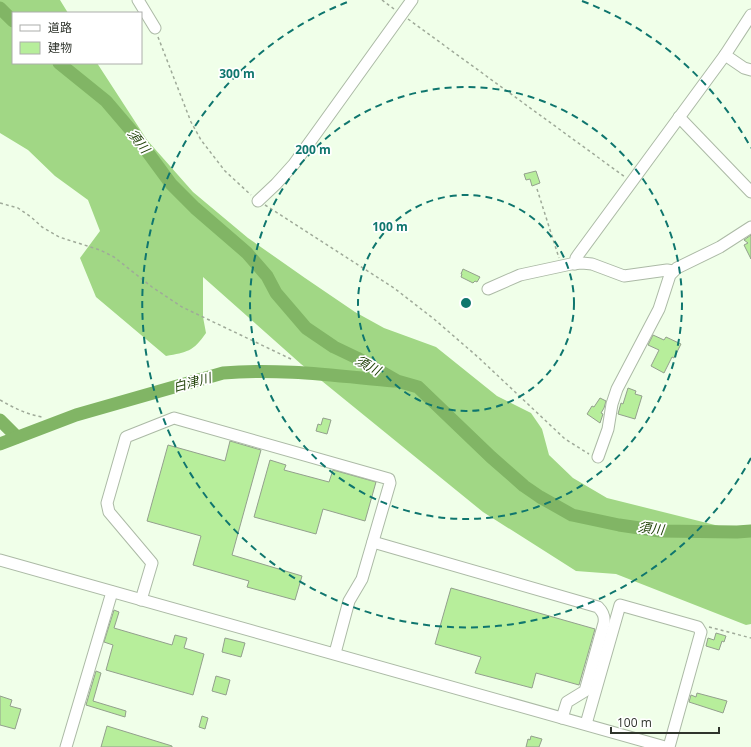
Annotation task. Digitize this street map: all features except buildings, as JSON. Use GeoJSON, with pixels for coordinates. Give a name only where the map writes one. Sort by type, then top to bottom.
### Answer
{"type":"FeatureCollection","features":[{"type":"Feature","properties":{"kind":"street"},"geometry":{"type":"LineString","coordinates":[[138,0],[155,28]]}},
{"type":"Feature","properties":{"kind":"street"},"geometry":{"type":"LineString","coordinates":[[258,201],[294,164],[412,0]]}},
{"type":"Feature","properties":{"kind":"street"},"geometry":{"type":"LineString","coordinates":[[575,264],[578,255],[725,55],[751,15]]}},
{"type":"Feature","properties":{"kind":"street"},"geometry":{"type":"LineString","coordinates":[[725,55],[744,68],[751,70]]}},
{"type":"Feature","properties":{"kind":"street"},"geometry":{"type":"LineString","coordinates":[[679,117],[751,192]]}},
{"type":"Feature","properties":{"kind":"street"},"geometry":{"type":"LineString","coordinates":[[598,457],[608,429],[612,404],[617,389],[659,309],[670,275],[677,268],[720,247],[751,227]]}},
{"type":"Feature","properties":{"kind":"street"},"geometry":{"type":"LineString","coordinates":[[488,289],[520,275],[575,264],[592,264],[624,276],[667,270],[673,271]]}},
{"type":"Feature","properties":{"kind":"street"},"geometry":{"type":"LineString","coordinates":[[141,600],[152,563],[109,512],[107,503],[126,437],[174,418],[387,477],[389,479],[390,483],[362,579],[349,601],[335,653]]}},
{"type":"Feature","properties":{"kind":"street"},"geometry":{"type":"LineString","coordinates":[[373,542],[598,608],[602,611],[604,623],[584,691],[567,702],[562,718]]}},
{"type":"Feature","properties":{"kind":"street"},"geometry":{"type":"LineString","coordinates":[[0,560],[335,653],[664,747],[701,632],[698,626],[620,605],[586,724]]}},
{"type":"Feature","properties":{"kind":"street"},"geometry":{"type":"LineString","coordinates":[[66,747],[112,592]]}},
{"type":"Feature","properties":{"kind":"path"},"geometry":{"type":"LineString","coordinates":[[382,0],[631,182]]}},
{"type":"Feature","properties":{"kind":"path"},"geometry":{"type":"LineString","coordinates":[[155,28],[177,83],[190,122],[212,155],[226,171],[258,201],[394,288],[434,319],[565,439],[582,450],[598,457]]}},
{"type":"Feature","properties":{"kind":"path"},"geometry":{"type":"LineString","coordinates":[[537,189],[562,266]]}},
{"type":"Feature","properties":{"kind":"path"},"geometry":{"type":"LineString","coordinates":[[0,203],[18,208],[42,227],[59,237],[114,256],[152,287],[182,307],[293,360]]}},
{"type":"Feature","properties":{"kind":"path"},"geometry":{"type":"LineString","coordinates":[[0,400],[28,415],[42,417]]}},
{"type":"Feature","properties":{"kind":"path"},"geometry":{"type":"LineString","coordinates":[[700,630],[706,626],[751,638]]}},
{"type":"Feature","properties":{"kind":"green space"},"geometry":{"type":"Polygon","coordinates":[[[0,0],[60,0],[67,12],[12,12],[12,64],[98,64],[147,140],[193,192],[248,238],[355,312],[384,328],[436,347],[497,396],[531,413],[542,429],[549,455],[573,478],[607,498],[735,530],[751,529],[751,624],[746,625],[616,574],[576,571],[483,512],[301,364],[203,277],[203,317],[206,333],[193,348],[184,352],[166,356],[96,297],[80,258],[100,231],[88,200],[55,176],[28,150],[0,133],[0,0]]]}},
{"type":"Feature","properties":{"kind":"waterway","name":"須川"},"geometry":{"type":"LineString","coordinates":[[0,8],[12,20]]}},
{"type":"Feature","properties":{"kind":"waterway","name":"須川"},"geometry":{"type":"LineString","coordinates":[[60,64],[106,101],[135,135],[171,184],[195,208],[247,253],[267,276],[276,293],[306,328],[334,347],[357,358],[397,381],[418,387],[491,457],[524,486],[540,497],[572,515],[619,525],[660,531],[751,531]]}},
{"type":"Feature","properties":{"kind":"waterway","name":"白津川"},"geometry":{"type":"LineString","coordinates":[[0,444],[76,415],[223,373],[266,371],[394,381]]}},
{"type":"Feature","properties":{"kind":"waterway","name":"白津川"},"geometry":{"type":"LineString","coordinates":[[0,420],[17,437]]}}]}
